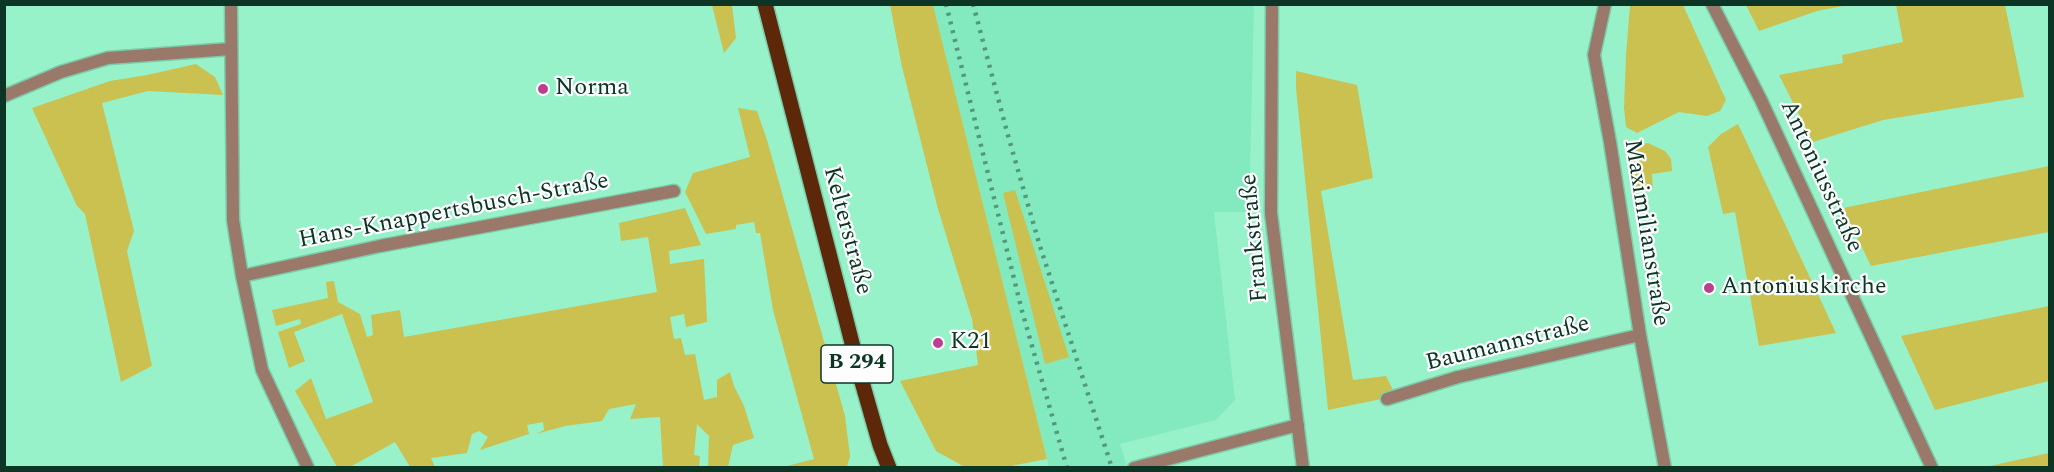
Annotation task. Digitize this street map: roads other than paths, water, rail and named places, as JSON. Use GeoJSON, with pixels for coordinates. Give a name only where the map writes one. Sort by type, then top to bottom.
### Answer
{"type":"FeatureCollection","features":[{"type":"Feature","properties":{"kind":"main road","name":"Kelterstraße"},"geometry":{"type":"LineString","coordinates":[[765,4],[862,382],[889,468]]}},
{"type":"Feature","properties":{"kind":"street"},"geometry":{"type":"LineString","coordinates":[[231,4],[233,220],[242,276],[262,370],[308,468]]}},
{"type":"Feature","properties":{"kind":"street","name":"Frankstraße"},"geometry":{"type":"LineString","coordinates":[[1272,4],[1271,213],[1303,468]]}},
{"type":"Feature","properties":{"kind":"street","name":"Maximilianstraße"},"geometry":{"type":"LineString","coordinates":[[1605,4],[1594,55],[1640,335],[1665,468]]}},
{"type":"Feature","properties":{"kind":"street","name":"Antoniusstraße"},"geometry":{"type":"LineString","coordinates":[[1712,4],[1761,100],[1932,468]]}},
{"type":"Feature","properties":{"kind":"street"},"geometry":{"type":"LineString","coordinates":[[4,96],[61,72],[108,58],[230,49]]}},
{"type":"Feature","properties":{"kind":"street","name":"Hans-Knappertsbusch-Straße"},"geometry":{"type":"LineString","coordinates":[[242,276],[380,246],[674,191]]}},
{"type":"Feature","properties":{"kind":"street","name":"Baumannstraße"},"geometry":{"type":"LineString","coordinates":[[1387,399],[1458,377],[1640,335]]}},
{"type":"Feature","properties":{"kind":"street"},"geometry":{"type":"LineString","coordinates":[[1134,468],[1298,425]]}},
{"type":"Feature","properties":{"kind":"railway"},"geometry":{"type":"LineString","coordinates":[[946,4],[1022,311],[1067,468]]}},
{"type":"Feature","properties":{"kind":"railway"},"geometry":{"type":"LineString","coordinates":[[973,4],[1039,243],[1112,468]]}},
{"type":"Feature","properties":{"kind":"place","name":"Norma"},"geometry":{"type":"Point","coordinates":[543,89]}},
{"type":"Feature","properties":{"kind":"place","name":"Antoniuskirche"},"geometry":{"type":"Point","coordinates":[1709,288]}},
{"type":"Feature","properties":{"kind":"place","name":"K21"},"geometry":{"type":"Point","coordinates":[938,343]}}]}
